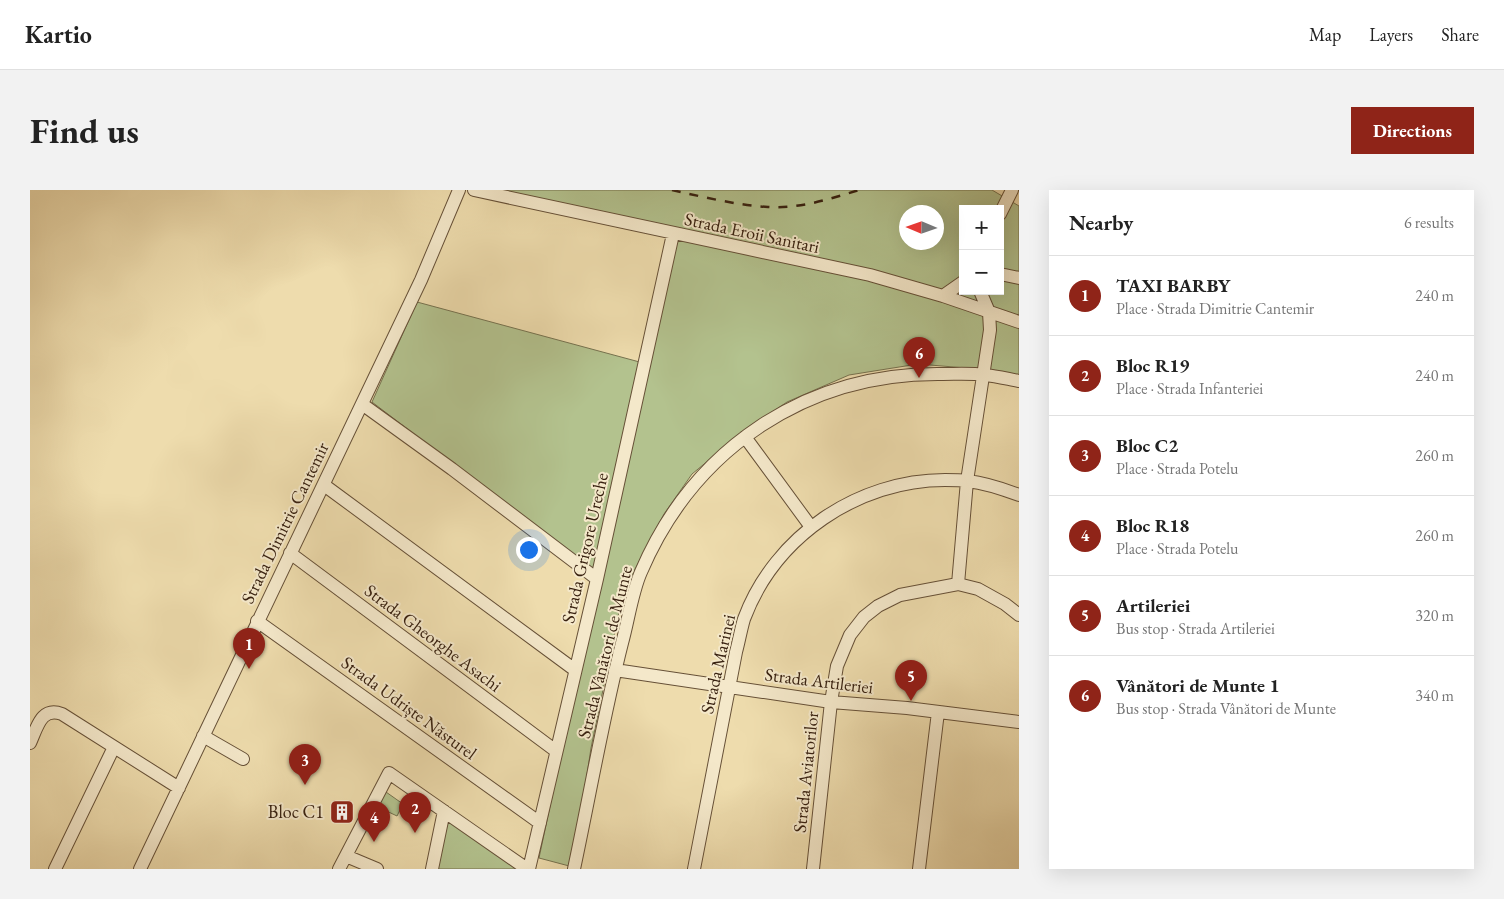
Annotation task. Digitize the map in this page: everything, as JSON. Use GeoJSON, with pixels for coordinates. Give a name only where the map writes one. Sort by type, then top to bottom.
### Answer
{"type":"FeatureCollection","features":[{"type":"Feature","properties":{"kind":"street","name":"Strada Dimitrie Cantemir"},"geometry":{"type":"LineString","coordinates":[[140,869],[421,280],[459,190]]}},
{"type":"Feature","properties":{"kind":"street","name":"Strada Eroii Sanitari"},"geometry":{"type":"LineString","coordinates":[[474,190],[870,275],[942,296],[1019,322]]}},
{"type":"Feature","properties":{"kind":"street"},"geometry":{"type":"LineString","coordinates":[[1004,206],[1012,190]]}},
{"type":"Feature","properties":{"kind":"street","name":"Strada Grigore Ureche"},"geometry":{"type":"LineString","coordinates":[[528,869],[597,579],[672,234]]}},
{"type":"Feature","properties":{"kind":"street"},"geometry":{"type":"LineString","coordinates":[[1004,275],[1019,278]]}},
{"type":"Feature","properties":{"kind":"street"},"geometry":{"type":"LineString","coordinates":[[942,296],[959,285]]}},
{"type":"Feature","properties":{"kind":"street"},"geometry":{"type":"LineString","coordinates":[[958,584],[968,481],[990,330],[989,312],[982,295]]}},
{"type":"Feature","properties":{"kind":"street","name":"Strada Vânători de Munte"},"geometry":{"type":"LineString","coordinates":[[574,869],[616,670],[640,574],[659,535],[683,498],[706,472],[745,437],[775,416],[807,400],[841,387],[876,378],[916,373],[984,374],[1019,382]]}},
{"type":"Feature","properties":{"kind":"street"},"geometry":{"type":"LineString","coordinates":[[362,404],[452,469],[597,579]]}},
{"type":"Feature","properties":{"kind":"street"},"geometry":{"type":"LineString","coordinates":[[745,437],[811,526]]}},
{"type":"Feature","properties":{"kind":"street","name":"Strada Marinei"},"geometry":{"type":"LineString","coordinates":[[694,869],[744,619],[759,589],[778,561],[811,526],[841,507],[870,493],[923,480],[968,481],[1019,495]]}},
{"type":"Feature","properties":{"kind":"street"},"geometry":{"type":"LineString","coordinates":[[324,485],[575,670]]}},
{"type":"Feature","properties":{"kind":"street","name":"Strada Gheorghe Asachi"},"geometry":{"type":"LineString","coordinates":[[290,553],[556,751]]}},
{"type":"Feature","properties":{"kind":"street","name":"Strada Aviatorilor"},"geometry":{"type":"LineString","coordinates":[[813,869],[831,702],[837,666],[850,635],[864,617],[878,606],[900,595],[958,584],[978,589],[1005,604],[1019,615]]}},
{"type":"Feature","properties":{"kind":"street","name":"Strada Udriște Năsturel"},"geometry":{"type":"LineString","coordinates":[[257,621],[540,823]]}},
{"type":"Feature","properties":{"kind":"street","name":"Strada Artileriei"},"geometry":{"type":"LineString","coordinates":[[616,670],[831,702],[1019,722]]}},
{"type":"Feature","properties":{"kind":"street"},"geometry":{"type":"LineString","coordinates":[[30,743],[44,716],[49,712],[56,712],[179,788]]}},
{"type":"Feature","properties":{"kind":"street"},"geometry":{"type":"LineString","coordinates":[[919,869],[938,712]]}},
{"type":"Feature","properties":{"kind":"street"},"geometry":{"type":"LineString","coordinates":[[204,736],[243,758]]}},
{"type":"Feature","properties":{"kind":"street"},"geometry":{"type":"LineString","coordinates":[[55,869],[114,747]]}},
{"type":"Feature","properties":{"kind":"street"},"geometry":{"type":"LineString","coordinates":[[339,869],[389,773],[444,811],[511,864],[528,869]]}},
{"type":"Feature","properties":{"kind":"street"},"geometry":{"type":"LineString","coordinates":[[432,869],[444,811]]}},
{"type":"Feature","properties":{"kind":"street"},"geometry":{"type":"LineString","coordinates":[[346,856],[377,869]]}},
{"type":"Feature","properties":{"kind":"green space"},"geometry":{"type":"Polygon","coordinates":[[[487,190],[992,190],[1019,206],[1019,382],[978,369],[918,364],[849,375],[787,402],[743,432],[692,474],[664,514],[634,571],[619,612],[591,748],[573,867],[539,858],[599,575],[372,402],[417,302],[647,364],[672,232],[487,190]]]}},
{"type":"Feature","properties":{"kind":"green space"},"geometry":{"type":"Polygon","coordinates":[[[386,792],[403,804],[397,816],[378,807],[386,792]]]}},
{"type":"Feature","properties":{"kind":"green space"},"geometry":{"type":"Polygon","coordinates":[[[447,816],[520,869],[438,869],[447,816]]]}},
{"type":"Feature","properties":{"kind":"railway"},"geometry":{"type":"LineString","coordinates":[[672,190],[732,203],[768,207],[814,203],[859,190]]}},
{"type":"Feature","properties":{"kind":"place","name":"Vânători de Munte 1"},"geometry":{"type":"Point","coordinates":[919,378]}},
{"type":"Feature","properties":{"kind":"place","name":"TAXI BARBY"},"geometry":{"type":"Point","coordinates":[249,669]}},
{"type":"Feature","properties":{"kind":"place","name":"Artileriei"},"geometry":{"type":"Point","coordinates":[911,701]}},
{"type":"Feature","properties":{"kind":"place","name":"Bloc C2"},"geometry":{"type":"Point","coordinates":[305,785]}},
{"type":"Feature","properties":{"kind":"place","name":"Bloc C1"},"geometry":{"type":"Point","coordinates":[342,812]}},
{"type":"Feature","properties":{"kind":"place","name":"Bloc R19"},"geometry":{"type":"Point","coordinates":[415,833]}},
{"type":"Feature","properties":{"kind":"place","name":"Bloc R18"},"geometry":{"type":"Point","coordinates":[374,842]}}]}
